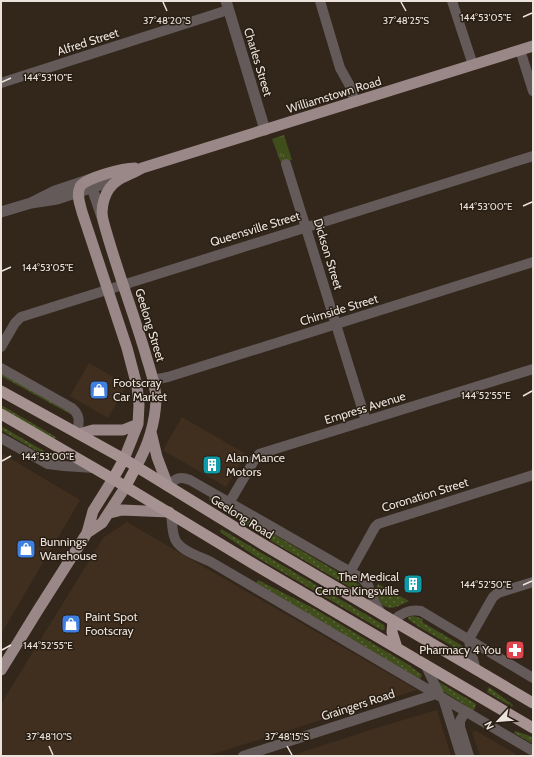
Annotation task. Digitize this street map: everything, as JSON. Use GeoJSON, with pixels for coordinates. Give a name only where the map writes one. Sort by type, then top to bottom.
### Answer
{"type":"FeatureCollection","features":[{"type":"Feature","properties":{"kind":"highway","name":"Geelong Road"},"geometry":{"type":"LineString","coordinates":[[1,391],[124,459],[264,545],[533,703]]}},
{"type":"Feature","properties":{"kind":"highway"},"geometry":{"type":"LineString","coordinates":[[1,414],[126,486],[257,566],[533,728]]}},
{"type":"Feature","properties":{"kind":"highway","name":"Geelong Street"},"geometry":{"type":"LineString","coordinates":[[113,479],[124,459]]}},
{"type":"Feature","properties":{"kind":"highway","name":"Geelong Street"},"geometry":{"type":"LineString","coordinates":[[126,486],[136,467]]}},
{"type":"Feature","properties":{"kind":"highway"},"geometry":{"type":"LineString","coordinates":[[393,621],[392,632],[397,648]]}},
{"type":"Feature","properties":{"kind":"main road","name":"Williamstown Road"},"geometry":{"type":"LineString","coordinates":[[124,177],[142,168],[533,46]]}},
{"type":"Feature","properties":{"kind":"main road","name":"Williamstown Road"},"geometry":{"type":"LineString","coordinates":[[89,183],[126,169],[142,168]]}},
{"type":"Feature","properties":{"kind":"main road"},"geometry":{"type":"LineString","coordinates":[[104,225],[102,211],[106,194],[114,184],[124,177]]}},
{"type":"Feature","properties":{"kind":"main road"},"geometry":{"type":"LineString","coordinates":[[78,192],[82,184],[89,183]]}},
{"type":"Feature","properties":{"kind":"main road","name":"Geelong Street"},"geometry":{"type":"LineString","coordinates":[[78,192],[80,206],[127,348],[137,386],[140,405],[138,424],[124,459]]}},
{"type":"Feature","properties":{"kind":"main road","name":"Geelong Street"},"geometry":{"type":"LineString","coordinates":[[104,225],[139,332],[153,380],[156,399],[151,432],[143,455],[136,467]]}},
{"type":"Feature","properties":{"kind":"main road"},"geometry":{"type":"LineString","coordinates":[[78,434],[92,430],[123,430],[138,424]]}},
{"type":"Feature","properties":{"kind":"main road"},"geometry":{"type":"LineString","coordinates":[[151,432],[158,460],[168,486]]}},
{"type":"Feature","properties":{"kind":"main road","name":"Geelong Street"},"geometry":{"type":"LineString","coordinates":[[1,670],[87,533],[93,512],[113,479]]}},
{"type":"Feature","properties":{"kind":"main road","name":"Geelong Street"},"geometry":{"type":"LineString","coordinates":[[87,533],[102,523],[110,513],[126,486]]}},
{"type":"Feature","properties":{"kind":"main road"},"geometry":{"type":"LineString","coordinates":[[110,513],[122,510],[170,513]]}},
{"type":"Feature","properties":{"kind":"street"},"geometry":{"type":"LineString","coordinates":[[320,1],[340,68],[356,102]]}},
{"type":"Feature","properties":{"kind":"street"},"geometry":{"type":"LineString","coordinates":[[452,1],[473,65]]}},
{"type":"Feature","properties":{"kind":"street","name":"Alfred Street"},"geometry":{"type":"LineString","coordinates":[[1,83],[227,6]]}},
{"type":"Feature","properties":{"kind":"street","name":"Charles Street"},"geometry":{"type":"LineString","coordinates":[[227,6],[265,130]]}},
{"type":"Feature","properties":{"kind":"street"},"geometry":{"type":"LineString","coordinates":[[520,50],[533,91]]}},
{"type":"Feature","properties":{"kind":"street","name":"Queensville Street"},"geometry":{"type":"LineString","coordinates":[[1,347],[15,323],[21,316],[533,156]]}},
{"type":"Feature","properties":{"kind":"street","name":"Dickson Street"},"geometry":{"type":"LineString","coordinates":[[286,164],[366,421]]}},
{"type":"Feature","properties":{"kind":"street","name":"Williamstown Road"},"geometry":{"type":"LineString","coordinates":[[31,203],[56,191],[124,177]]}},
{"type":"Feature","properties":{"kind":"street","name":"Geelong Street"},"geometry":{"type":"LineString","coordinates":[[89,183],[104,225]]}},
{"type":"Feature","properties":{"kind":"street","name":"Williamstown Road"},"geometry":{"type":"LineString","coordinates":[[1,212],[31,203],[53,200],[78,192]]}},
{"type":"Feature","properties":{"kind":"street","name":"Chirnside Street"},"geometry":{"type":"LineString","coordinates":[[153,380],[168,377],[336,325],[533,262]]}},
{"type":"Feature","properties":{"kind":"street"},"geometry":{"type":"LineString","coordinates":[[1,368],[72,408],[79,418],[78,434]]}},
{"type":"Feature","properties":{"kind":"street","name":"Empress Avenue"},"geometry":{"type":"LineString","coordinates":[[229,503],[259,454],[533,369]]}},
{"type":"Feature","properties":{"kind":"street"},"geometry":{"type":"LineString","coordinates":[[1,438],[48,464],[94,468]]}},
{"type":"Feature","properties":{"kind":"street","name":"Coronation Street"},"geometry":{"type":"LineString","coordinates":[[350,572],[378,524],[533,475]]}},
{"type":"Feature","properties":{"kind":"street"},"geometry":{"type":"LineString","coordinates":[[168,486],[175,479],[184,478],[350,572],[366,583],[375,604],[382,615]]}},
{"type":"Feature","properties":{"kind":"street"},"geometry":{"type":"LineString","coordinates":[[170,513],[174,536],[176,542],[181,547],[211,562],[533,751]]}},
{"type":"Feature","properties":{"kind":"street"},"geometry":{"type":"LineString","coordinates":[[476,670],[469,646],[469,639],[495,595],[533,582]]}},
{"type":"Feature","properties":{"kind":"street"},"geometry":{"type":"LineString","coordinates":[[393,621],[403,613],[419,611],[533,678]]}},
{"type":"Feature","properties":{"kind":"street"},"geometry":{"type":"LineString","coordinates":[[425,664],[440,697],[461,756]]}},
{"type":"Feature","properties":{"kind":"street","name":"Graingers Road"},"geometry":{"type":"LineString","coordinates":[[243,756],[440,697]]}},
{"type":"Feature","properties":{"kind":"street"},"geometry":{"type":"LineString","coordinates":[[465,712],[459,723],[469,756]]}},
{"type":"Feature","properties":{"kind":"shaded area","name":"Footscray Car Market"},"geometry":{"type":"Polygon","coordinates":[[[89,363],[127,385],[108,418],[70,396],[89,363]]]}},
{"type":"Feature","properties":{"kind":"shaded area"},"geometry":{"type":"Polygon","coordinates":[[[182,417],[246,454],[226,487],[163,450],[182,417]]]}},
{"type":"Feature","properties":{"kind":"shaded area","name":"Bunnings Warehouse"},"geometry":{"type":"Polygon","coordinates":[[[1,453],[80,500],[1,634],[1,453]]]}},
{"type":"Feature","properties":{"kind":"shaded area"},"geometry":{"type":"Polygon","coordinates":[[[127,522],[417,690],[207,756],[1,756],[1,704],[103,538],[127,522]]]}},
{"type":"Feature","properties":{"kind":"shaded area"},"geometry":{"type":"Polygon","coordinates":[[[437,710],[451,756],[290,756],[373,729],[437,710]]]}},
{"type":"Feature","properties":{"kind":"shaded area"},"geometry":{"type":"Polygon","coordinates":[[[476,731],[519,756],[480,756],[472,732],[476,731]]]}},
{"type":"Feature","properties":{"kind":"green space"},"geometry":{"type":"Polygon","coordinates":[[[284,135],[292,160],[281,163],[272,139],[284,135]]]}},
{"type":"Feature","properties":{"kind":"green space"},"geometry":{"type":"Polygon","coordinates":[[[1,372],[71,412],[70,414],[1,376],[1,372]]]}},
{"type":"Feature","properties":{"kind":"green space"},"geometry":{"type":"Polygon","coordinates":[[[1,405],[56,437],[54,439],[1,408],[1,405]]]}},
{"type":"Feature","properties":{"kind":"green space"},"geometry":{"type":"Polygon","coordinates":[[[1,426],[54,457],[54,459],[52,460],[1,430],[1,426]]]}},
{"type":"Feature","properties":{"kind":"green space"},"geometry":{"type":"Polygon","coordinates":[[[210,497],[360,585],[369,596],[367,597],[266,538],[209,500],[210,497]]]}},
{"type":"Feature","properties":{"kind":"green space"},"geometry":{"type":"Polygon","coordinates":[[[221,529],[384,625],[385,629],[383,630],[378,628],[258,558],[220,532],[221,529]]]}},
{"type":"Feature","properties":{"kind":"green space"},"geometry":{"type":"Polygon","coordinates":[[[258,580],[315,609],[409,665],[422,675],[420,679],[256,583],[258,580]]]}},
{"type":"Feature","properties":{"kind":"green space"},"geometry":{"type":"Polygon","coordinates":[[[378,584],[409,601],[392,608],[384,606],[375,590],[378,584]]]}},
{"type":"Feature","properties":{"kind":"green space"},"geometry":{"type":"Polygon","coordinates":[[[413,616],[423,619],[422,622],[461,645],[467,653],[466,654],[419,627],[408,619],[408,617],[413,616]]]}},
{"type":"Feature","properties":{"kind":"green space"},"geometry":{"type":"Polygon","coordinates":[[[439,682],[476,704],[474,710],[472,711],[467,706],[444,692],[441,689],[439,682]]]}},
{"type":"Feature","properties":{"kind":"green space"},"geometry":{"type":"Polygon","coordinates":[[[489,687],[513,705],[512,707],[487,692],[489,687]]]}},
{"type":"Feature","properties":{"kind":"green space"},"geometry":{"type":"Polygon","coordinates":[[[515,731],[533,737],[533,744],[514,733],[515,731]]]}},
{"type":"Feature","properties":{"kind":"place","name":"Footscray Car Market"},"geometry":{"type":"Point","coordinates":[99,390]}},
{"type":"Feature","properties":{"kind":"place","name":"Alan Mance Motors"},"geometry":{"type":"Point","coordinates":[212,465]}},
{"type":"Feature","properties":{"kind":"place","name":"Bunnings Warehouse"},"geometry":{"type":"Point","coordinates":[26,549]}},
{"type":"Feature","properties":{"kind":"place","name":"The Medical Centre Kingsville"},"geometry":{"type":"Point","coordinates":[413,584]}},
{"type":"Feature","properties":{"kind":"place","name":"Paint Spot Footscray"},"geometry":{"type":"Point","coordinates":[71,624]}},
{"type":"Feature","properties":{"kind":"place","name":"Pharmacy 4 You"},"geometry":{"type":"Point","coordinates":[515,650]}}]}
